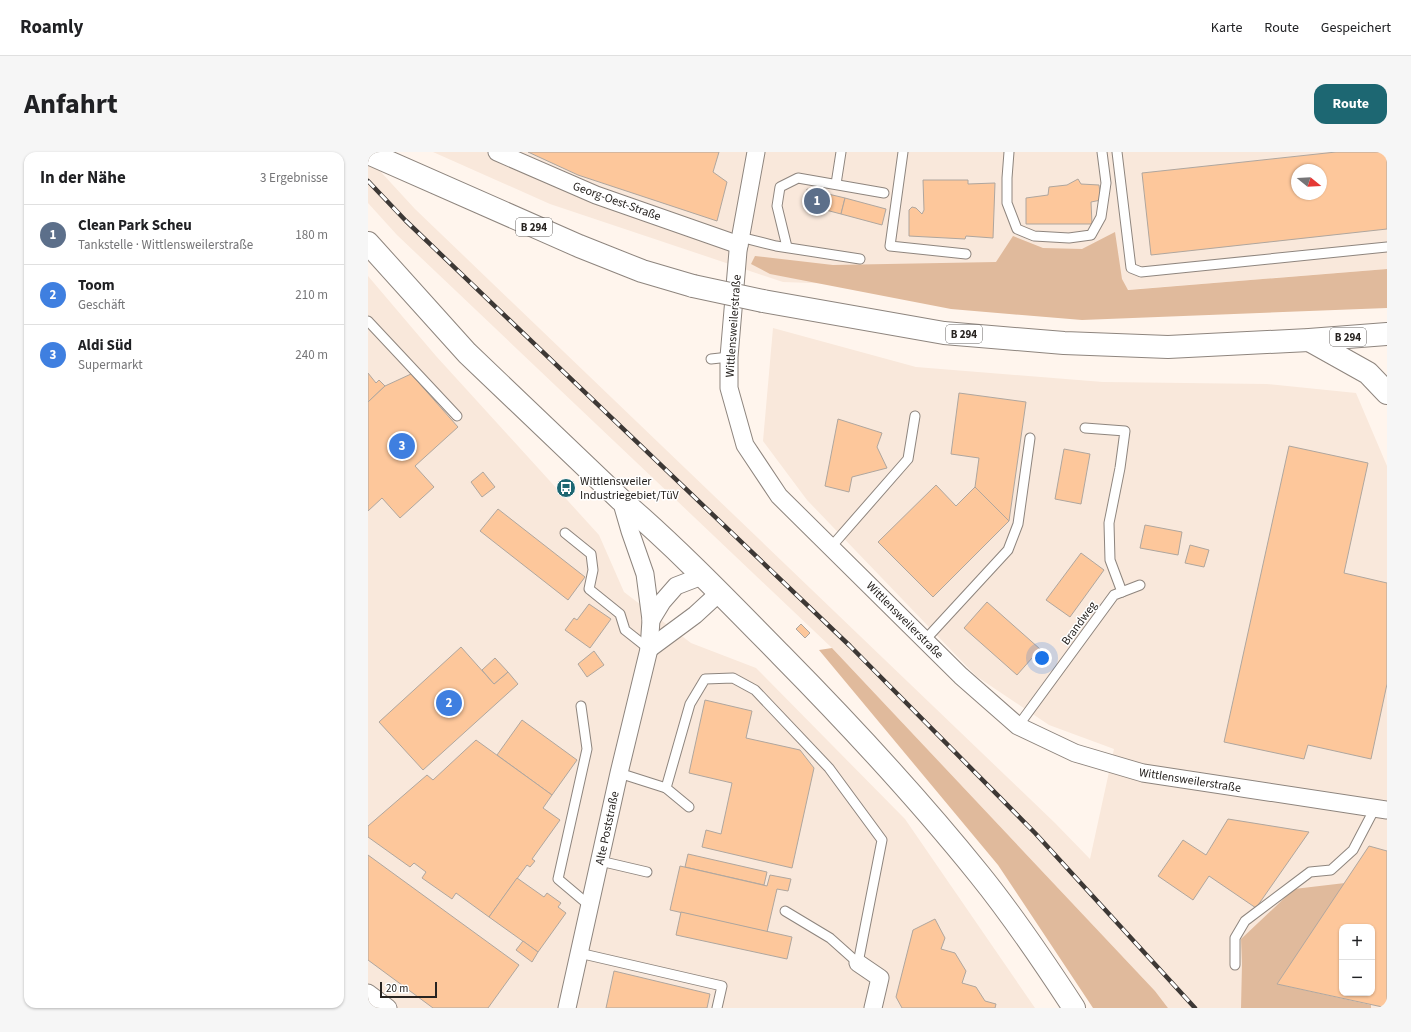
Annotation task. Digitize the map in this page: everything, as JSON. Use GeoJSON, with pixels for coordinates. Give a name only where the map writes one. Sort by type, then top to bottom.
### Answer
{"type":"FeatureCollection","features":[{"type":"Feature","properties":{"kind":"main road","name":"B 294"},"geometry":{"type":"LineString","coordinates":[[373,155],[579,246],[642,271],[693,286],[763,301],[944,333],[1064,343],[1168,347],[1309,340],[1387,334]]}},
{"type":"Feature","properties":{"kind":"main road"},"geometry":{"type":"LineString","coordinates":[[368,243],[467,352],[621,500],[720,592],[822,696],[922,805],[984,881],[1047,965],[1074,1008]]}},
{"type":"Feature","properties":{"kind":"main road"},"geometry":{"type":"LineString","coordinates":[[1309,340],[1368,373],[1387,393]]}},
{"type":"Feature","properties":{"kind":"street","name":"Georg-Oest-Straße"},"geometry":{"type":"LineString","coordinates":[[497,152],[596,195],[740,241]]}},
{"type":"Feature","properties":{"kind":"street","name":"Wittlensweilerstraße"},"geometry":{"type":"LineString","coordinates":[[756,152],[740,241],[729,357],[729,388],[745,445],[779,496],[961,676],[1018,726],[1075,753],[1144,773],[1381,809]]}},
{"type":"Feature","properties":{"kind":"street","name":"Alte Poststraße"},"geometry":{"type":"LineString","coordinates":[[567,1008],[619,772],[649,650],[651,620],[645,574],[621,500]]}},
{"type":"Feature","properties":{"kind":"street","name":"Alte Poststraße"},"geometry":{"type":"LineString","coordinates":[[651,620],[662,602],[676,586],[702,576]]}},
{"type":"Feature","properties":{"kind":"street"},"geometry":{"type":"LineString","coordinates":[[649,650],[695,615],[720,592]]}},
{"type":"Feature","properties":{"kind":"street"},"geometry":{"type":"LineString","coordinates":[[858,963],[880,978],[873,1008]]}},
{"type":"Feature","properties":{"kind":"street"},"geometry":{"type":"LineString","coordinates":[[368,993],[388,1008]]}},
{"type":"Feature","properties":{"kind":"lane"},"geometry":{"type":"LineString","coordinates":[[836,184],[841,152]]}},
{"type":"Feature","properties":{"kind":"lane"},"geometry":{"type":"LineString","coordinates":[[904,152],[890,246],[966,254]]}},
{"type":"Feature","properties":{"kind":"lane"},"geometry":{"type":"LineString","coordinates":[[1009,152],[1007,203],[1017,229],[1034,236],[1069,238],[1091,235],[1101,218],[1106,183],[1102,152]]}},
{"type":"Feature","properties":{"kind":"lane"},"geometry":{"type":"LineString","coordinates":[[1117,152],[1131,268],[1141,272],[1387,247]]}},
{"type":"Feature","properties":{"kind":"lane"},"geometry":{"type":"LineString","coordinates":[[787,247],[777,206],[780,187],[798,178],[884,193]]}},
{"type":"Feature","properties":{"kind":"lane"},"geometry":{"type":"LineString","coordinates":[[740,241],[860,259]]}},
{"type":"Feature","properties":{"kind":"lane"},"geometry":{"type":"LineString","coordinates":[[368,321],[456,416]]}},
{"type":"Feature","properties":{"kind":"lane"},"geometry":{"type":"LineString","coordinates":[[711,359],[729,357]]}},
{"type":"Feature","properties":{"kind":"lane"},"geometry":{"type":"LineString","coordinates":[[831,547],[908,459],[915,416]]}},
{"type":"Feature","properties":{"kind":"lane"},"geometry":{"type":"LineString","coordinates":[[1085,428],[1126,431],[1109,523],[1110,560],[1122,592]]}},
{"type":"Feature","properties":{"kind":"lane"},"geometry":{"type":"LineString","coordinates":[[924,640],[1008,550],[1018,524],[1030,438]]}},
{"type":"Feature","properties":{"kind":"lane"},"geometry":{"type":"LineString","coordinates":[[565,534],[590,554],[593,570],[589,589],[620,614],[625,630],[649,650]]}},
{"type":"Feature","properties":{"kind":"lane","name":"Brandweg"},"geometry":{"type":"LineString","coordinates":[[1018,726],[1114,595],[1140,585]]}},
{"type":"Feature","properties":{"kind":"lane"},"geometry":{"type":"LineString","coordinates":[[666,788],[690,704],[705,679],[733,678],[755,690],[829,768],[882,840],[858,963]]}},
{"type":"Feature","properties":{"kind":"lane"},"geometry":{"type":"LineString","coordinates":[[581,706],[587,749],[558,879],[590,906]]}},
{"type":"Feature","properties":{"kind":"lane"},"geometry":{"type":"LineString","coordinates":[[619,772],[666,788],[689,807]]}},
{"type":"Feature","properties":{"kind":"lane"},"geometry":{"type":"LineString","coordinates":[[1236,965],[1236,938],[1245,921],[1310,872],[1331,870],[1353,850],[1381,809]]}},
{"type":"Feature","properties":{"kind":"lane"},"geometry":{"type":"LineString","coordinates":[[600,861],[647,872]]}},
{"type":"Feature","properties":{"kind":"lane"},"geometry":{"type":"LineString","coordinates":[[785,911],[830,938],[858,963]]}},
{"type":"Feature","properties":{"kind":"lane"},"geometry":{"type":"LineString","coordinates":[[579,953],[722,986],[717,1008]]}},
{"type":"Feature","properties":{"kind":"shaded area"},"geometry":{"type":"Polygon","coordinates":[[[433,152],[1387,152],[1387,269],[1087,293],[783,282],[550,204],[433,152]]]}},
{"type":"Feature","properties":{"kind":"shaded area"},"geometry":{"type":"Polygon","coordinates":[[[368,158],[415,209],[1055,823],[1090,859],[1114,749],[1049,725],[976,676],[807,500],[763,441],[773,328],[916,367],[1103,382],[1267,384],[1356,393],[1387,466],[1387,1008],[1168,1008],[1155,991],[832,648],[397,235],[368,203],[368,158]]]}},
{"type":"Feature","properties":{"kind":"shaded area"},"geometry":{"type":"Polygon","coordinates":[[[1115,232],[1122,279],[1128,290],[1387,269],[1387,308],[1082,320],[951,309],[770,274],[751,264],[755,256],[833,265],[996,262],[1013,236],[1043,248],[1082,249],[1115,232]]]}},
{"type":"Feature","properties":{"kind":"shaded area"},"geometry":{"type":"Polygon","coordinates":[[[368,276],[436,356],[599,535],[624,592],[691,643],[756,668],[905,819],[1035,1008],[368,1008],[368,276]]]}},
{"type":"Feature","properties":{"kind":"shaded area"},"geometry":{"type":"Polygon","coordinates":[[[832,648],[1155,991],[1168,1008],[1093,1008],[998,865],[819,650],[832,648]]]}},
{"type":"Feature","properties":{"kind":"shaded area"},"geometry":{"type":"Polygon","coordinates":[[[1345,883],[1277,984],[1371,1005],[1371,1008],[1241,1008],[1241,939],[1294,889],[1345,883]]]}},
{"type":"Feature","properties":{"kind":"building"},"geometry":{"type":"Polygon","coordinates":[[[528,152],[719,152],[713,172],[727,182],[717,221],[578,175],[528,152]]]}},
{"type":"Feature","properties":{"kind":"building"},"geometry":{"type":"Polygon","coordinates":[[[1336,152],[1387,152],[1387,229],[1151,255],[1142,173],[1336,152]]]}},
{"type":"Feature","properties":{"kind":"building"},"geometry":{"type":"Polygon","coordinates":[[[1078,179],[1081,184],[1099,185],[1101,200],[1091,202],[1092,224],[1026,224],[1026,198],[1048,195],[1049,187],[1067,185],[1078,179]]]}},
{"type":"Feature","properties":{"kind":"building"},"geometry":{"type":"Polygon","coordinates":[[[923,180],[968,180],[968,184],[995,183],[993,238],[966,236],[965,239],[909,236],[909,210],[912,207],[916,208],[922,214],[924,210],[923,180]]]}},
{"type":"Feature","properties":{"kind":"building"},"geometry":{"type":"Polygon","coordinates":[[[807,189],[845,198],[841,214],[803,204],[807,189]]]}},
{"type":"Feature","properties":{"kind":"building"},"geometry":{"type":"Polygon","coordinates":[[[845,198],[886,209],[882,225],[841,214],[845,198]]]}},
{"type":"Feature","properties":{"kind":"building"},"geometry":{"type":"Polygon","coordinates":[[[368,373],[376,383],[379,380],[385,386],[368,402],[368,373]]]}},
{"type":"Feature","properties":{"kind":"building"},"geometry":{"type":"Polygon","coordinates":[[[411,374],[458,427],[415,466],[434,487],[400,518],[382,498],[368,511],[368,402],[385,386],[411,374]]]}},
{"type":"Feature","properties":{"kind":"building"},"geometry":{"type":"Polygon","coordinates":[[[959,393],[1026,402],[1009,521],[975,487],[979,458],[951,454],[959,393]]]}},
{"type":"Feature","properties":{"kind":"building"},"geometry":{"type":"Polygon","coordinates":[[[838,419],[882,433],[877,447],[887,468],[852,477],[849,492],[825,486],[838,419]]]}},
{"type":"Feature","properties":{"kind":"building"},"geometry":{"type":"Polygon","coordinates":[[[1289,446],[1368,463],[1344,573],[1387,583],[1387,684],[1371,759],[1308,745],[1304,759],[1224,742],[1289,446]]]}},
{"type":"Feature","properties":{"kind":"building"},"geometry":{"type":"Polygon","coordinates":[[[1064,449],[1090,454],[1081,504],[1055,499],[1064,449]]]}},
{"type":"Feature","properties":{"kind":"building"},"geometry":{"type":"Polygon","coordinates":[[[483,472],[495,487],[482,497],[471,482],[483,472]]]}},
{"type":"Feature","properties":{"kind":"building"},"geometry":{"type":"Polygon","coordinates":[[[936,485],[956,506],[975,487],[1009,521],[933,597],[878,542],[936,485]]]}},
{"type":"Feature","properties":{"kind":"building"},"geometry":{"type":"Polygon","coordinates":[[[498,509],[585,577],[568,600],[480,531],[498,509]]]}},
{"type":"Feature","properties":{"kind":"building"},"geometry":{"type":"Polygon","coordinates":[[[1145,525],[1182,532],[1178,555],[1140,548],[1145,525]]]}},
{"type":"Feature","properties":{"kind":"building"},"geometry":{"type":"Polygon","coordinates":[[[1190,545],[1209,550],[1204,567],[1185,563],[1190,545]]]}},
{"type":"Feature","properties":{"kind":"building"},"geometry":{"type":"Polygon","coordinates":[[[1081,553],[1104,570],[1070,617],[1046,600],[1081,553]]]}},
{"type":"Feature","properties":{"kind":"building"},"geometry":{"type":"Polygon","coordinates":[[[987,602],[1040,649],[1017,675],[964,628],[987,602]]]}},
{"type":"Feature","properties":{"kind":"building"},"geometry":{"type":"Polygon","coordinates":[[[589,604],[611,619],[590,648],[565,630],[574,618],[577,620],[589,604]]]}},
{"type":"Feature","properties":{"kind":"building"},"geometry":{"type":"Polygon","coordinates":[[[801,624],[810,633],[805,638],[796,629],[801,624]]]}},
{"type":"Feature","properties":{"kind":"building"},"geometry":{"type":"Polygon","coordinates":[[[461,647],[494,684],[508,672],[518,684],[423,770],[379,722],[461,647]]]}},
{"type":"Feature","properties":{"kind":"building"},"geometry":{"type":"Polygon","coordinates":[[[594,651],[604,665],[587,677],[578,664],[594,651]]]}},
{"type":"Feature","properties":{"kind":"building"},"geometry":{"type":"Polygon","coordinates":[[[495,658],[508,672],[494,684],[482,670],[495,658]]]}},
{"type":"Feature","properties":{"kind":"building"},"geometry":{"type":"Polygon","coordinates":[[[705,700],[752,711],[746,738],[800,750],[814,768],[792,868],[702,847],[706,830],[721,834],[732,783],[689,773],[705,700]]]}},
{"type":"Feature","properties":{"kind":"building"},"geometry":{"type":"Polygon","coordinates":[[[522,720],[577,760],[552,795],[497,755],[522,720]]]}},
{"type":"Feature","properties":{"kind":"building"},"geometry":{"type":"Polygon","coordinates":[[[476,740],[552,795],[543,808],[560,820],[532,859],[535,861],[530,867],[527,865],[489,917],[456,893],[452,899],[422,878],[426,872],[414,863],[410,867],[368,837],[368,826],[427,775],[433,780],[476,740]]]}},
{"type":"Feature","properties":{"kind":"building"},"geometry":{"type":"Polygon","coordinates":[[[1228,819],[1309,832],[1256,908],[1209,876],[1193,900],[1158,876],[1183,840],[1206,855],[1228,819]]]}},
{"type":"Feature","properties":{"kind":"building"},"geometry":{"type":"Polygon","coordinates":[[[1369,846],[1387,851],[1387,1008],[1277,984],[1369,846]]]}},
{"type":"Feature","properties":{"kind":"building"},"geometry":{"type":"Polygon","coordinates":[[[688,854],[767,872],[764,885],[685,867],[688,854]]]}},
{"type":"Feature","properties":{"kind":"building"},"geometry":{"type":"Polygon","coordinates":[[[368,855],[519,965],[488,1008],[433,1008],[368,960],[368,855]]]}},
{"type":"Feature","properties":{"kind":"building"},"geometry":{"type":"Polygon","coordinates":[[[680,866],[767,886],[770,875],[791,879],[788,891],[777,889],[767,932],[670,910],[680,866]]]}},
{"type":"Feature","properties":{"kind":"building"},"geometry":{"type":"Polygon","coordinates":[[[517,878],[544,897],[547,893],[561,903],[558,907],[566,913],[538,952],[489,917],[517,878]]]}},
{"type":"Feature","properties":{"kind":"building"},"geometry":{"type":"Polygon","coordinates":[[[681,912],[792,937],[787,959],[676,935],[681,912]]]}},
{"type":"Feature","properties":{"kind":"building"},"geometry":{"type":"Polygon","coordinates":[[[935,919],[945,938],[941,949],[955,953],[966,971],[962,983],[976,987],[985,1001],[996,1004],[995,1008],[902,1008],[896,997],[913,930],[935,919]]]}},
{"type":"Feature","properties":{"kind":"building"},"geometry":{"type":"Polygon","coordinates":[[[523,941],[538,952],[532,962],[516,950],[523,941]]]}},
{"type":"Feature","properties":{"kind":"building"},"geometry":{"type":"Polygon","coordinates":[[[614,971],[710,994],[707,1008],[606,1008],[614,971]]]}},
{"type":"Feature","properties":{"kind":"railway"},"geometry":{"type":"LineString","coordinates":[[368,181],[406,221],[850,646],[1035,833],[1195,1008]]}},
{"type":"Feature","properties":{"kind":"place","name":"Clean Park Scheu"},"geometry":{"type":"Point","coordinates":[817,201]}},
{"type":"Feature","properties":{"kind":"place","name":"Aldi Süd"},"geometry":{"type":"Point","coordinates":[402,446]}},
{"type":"Feature","properties":{"kind":"place","name":"Wittlensweiler Industriegebiet/TüV"},"geometry":{"type":"Point","coordinates":[566,488]}},
{"type":"Feature","properties":{"kind":"place","name":"Toom"},"geometry":{"type":"Point","coordinates":[449,703]}}]}
